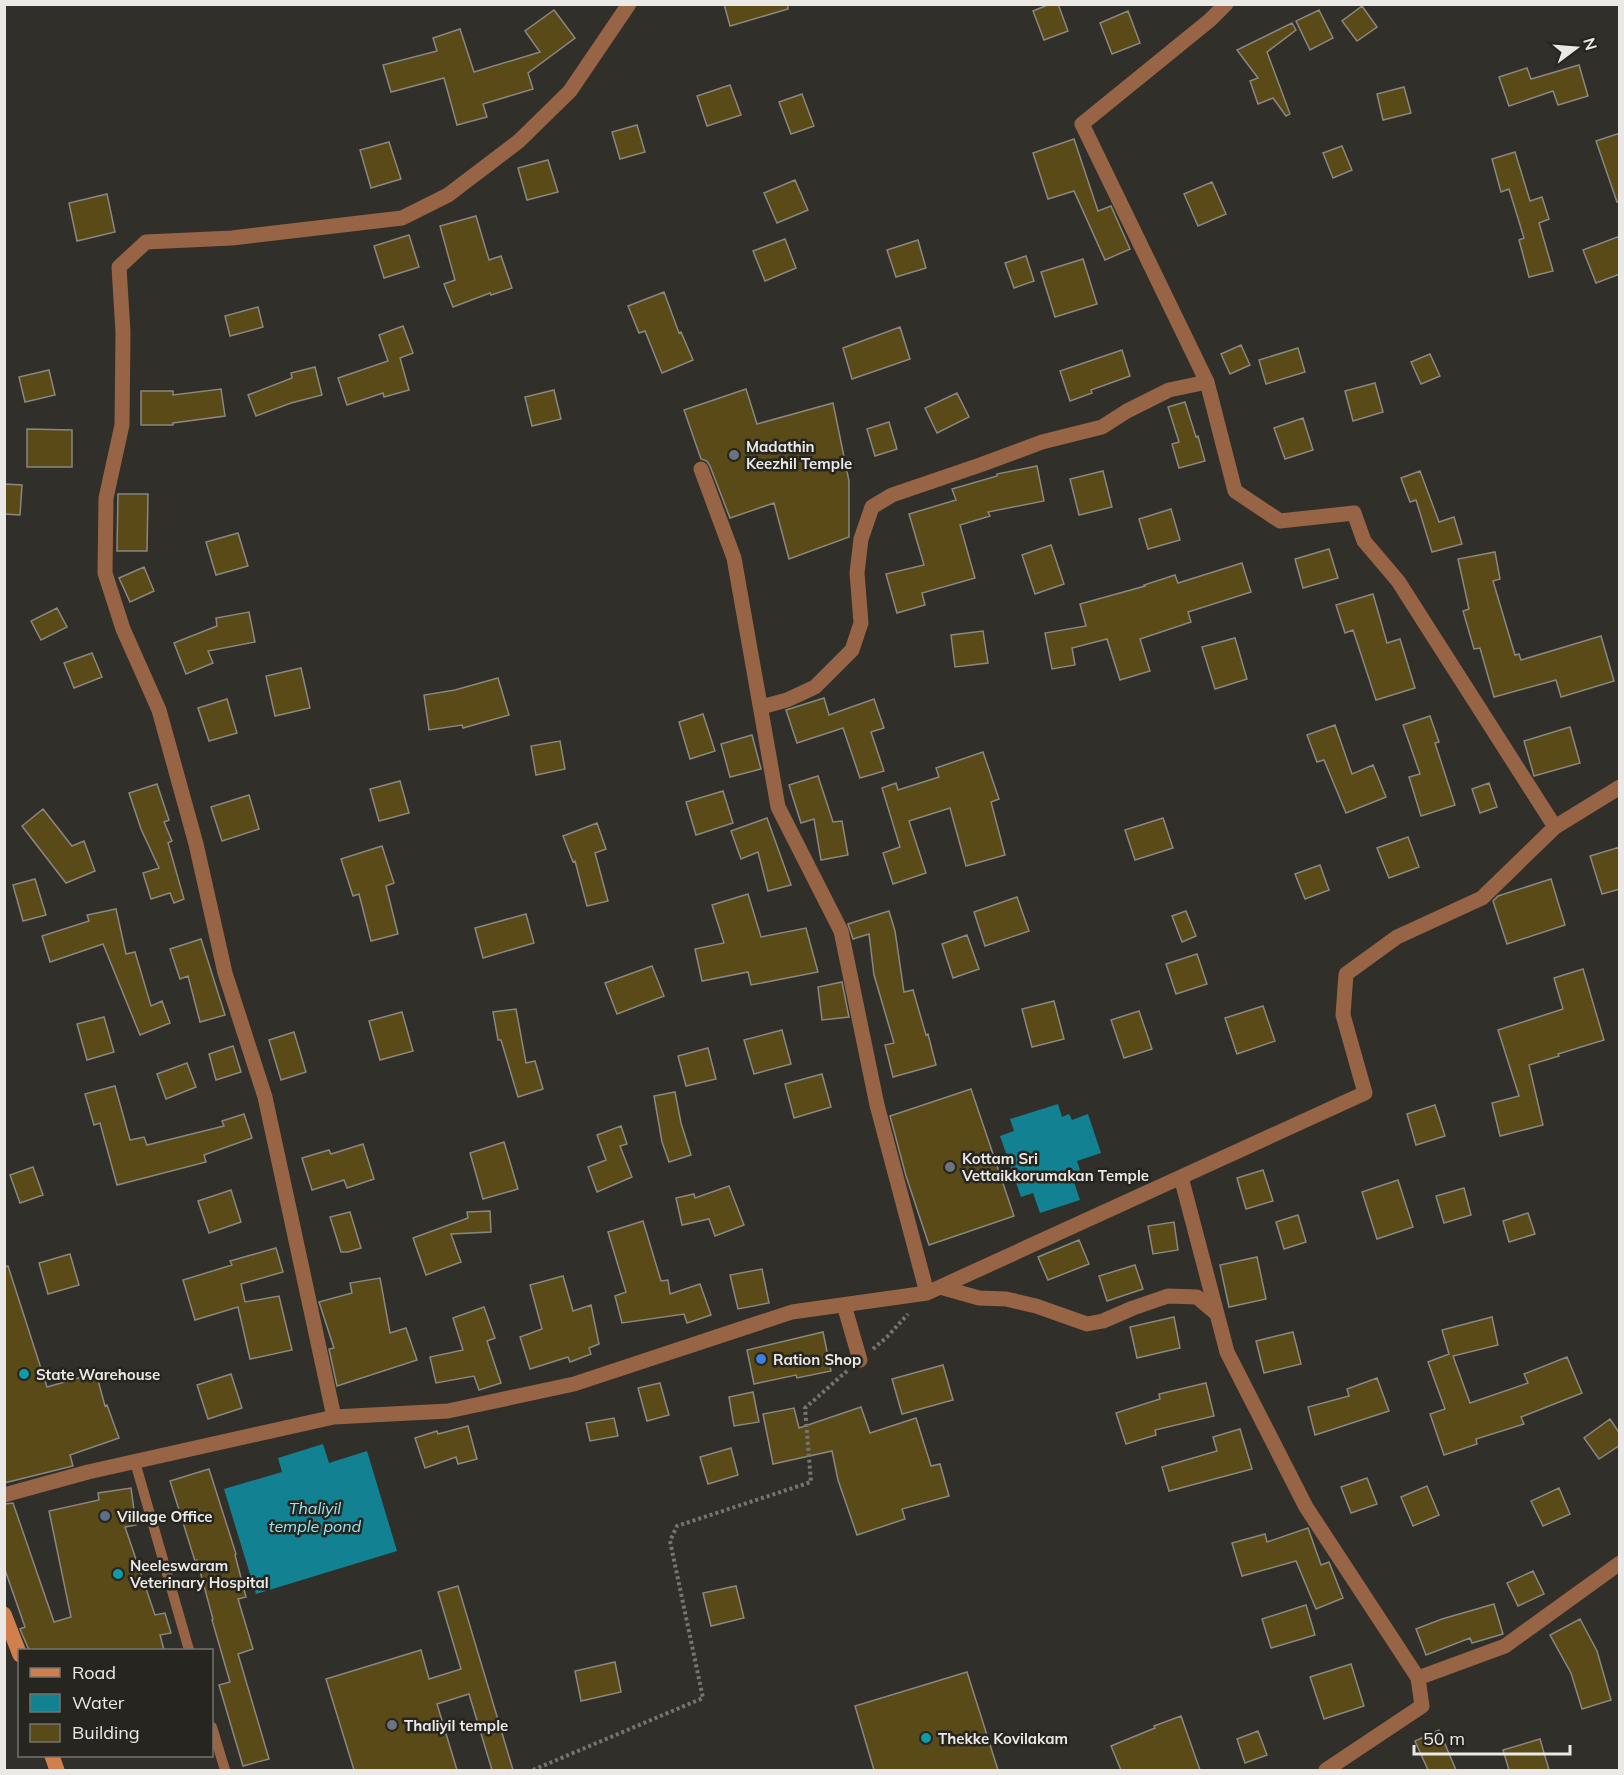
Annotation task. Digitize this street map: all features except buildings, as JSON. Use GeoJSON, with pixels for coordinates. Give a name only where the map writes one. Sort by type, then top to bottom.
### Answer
{"type":"FeatureCollection","features":[{"type":"Feature","properties":{"kind":"main road"},"geometry":{"type":"LineString","coordinates":[[4,1614],[18,1650]]}},
{"type":"Feature","properties":{"kind":"street"},"geometry":{"type":"LineString","coordinates":[[334,1417],[266,1097],[225,973],[196,844],[159,710],[123,629],[105,573],[106,498],[122,425],[123,332],[119,267],[146,242],[232,238],[402,218],[448,195],[519,141],[570,91],[629,4]]}},
{"type":"Feature","properties":{"kind":"street"},"geometry":{"type":"LineString","coordinates":[[1226,4],[1210,20],[1082,124],[1207,382],[1234,491],[1280,521],[1354,513],[1364,541],[1398,581],[1555,827]]}},
{"type":"Feature","properties":{"kind":"street"},"geometry":{"type":"LineString","coordinates":[[760,707],[788,700],[815,687],[852,650],[861,623],[857,573],[861,539],[873,507],[892,495],[1042,442],[1102,427],[1127,411],[1169,390],[1207,382]]}},
{"type":"Feature","properties":{"kind":"street"},"geometry":{"type":"LineString","coordinates":[[701,469],[734,558],[778,807],[841,931],[877,1105],[933,1290]]}},
{"type":"Feature","properties":{"kind":"street"},"geometry":{"type":"LineString","coordinates":[[4,1495],[88,1472],[334,1417],[448,1411],[574,1384],[792,1312],[933,1290],[1365,1093],[1343,1015],[1346,974],[1397,937],[1482,898],[1555,827],[1620,787]]}},
{"type":"Feature","properties":{"kind":"street"},"geometry":{"type":"LineString","coordinates":[[1181,1177],[1227,1352],[1306,1507],[1418,1678],[1422,1706],[1326,1770]]}},
{"type":"Feature","properties":{"kind":"street"},"geometry":{"type":"LineString","coordinates":[[933,1290],[979,1298],[1016,1301],[1087,1324],[1103,1321],[1168,1296],[1197,1297],[1217,1314]]}},
{"type":"Feature","properties":{"kind":"street"},"geometry":{"type":"LineString","coordinates":[[844,1305],[860,1360]]}},
{"type":"Feature","properties":{"kind":"street"},"geometry":{"type":"LineString","coordinates":[[1418,1678],[1505,1646],[1620,1563]]}},
{"type":"Feature","properties":{"kind":"lane"},"geometry":{"type":"LineString","coordinates":[[135,1462],[189,1649]]}},
{"type":"Feature","properties":{"kind":"lane"},"geometry":{"type":"LineString","coordinates":[[213,1730],[225,1770]]}},
{"type":"Feature","properties":{"kind":"path"},"geometry":{"type":"LineString","coordinates":[[533,1770],[703,1698],[670,1541],[677,1526],[811,1482],[805,1407],[887,1337],[933,1290]]}},
{"type":"Feature","properties":{"kind":"water"},"geometry":{"type":"Polygon","coordinates":[[[1058,1104],[1062,1117],[1069,1114],[1072,1120],[1088,1114],[1101,1153],[1077,1161],[1081,1173],[1072,1176],[1080,1200],[1040,1213],[1033,1193],[1021,1197],[1000,1136],[1014,1131],[1010,1119],[1058,1104]]]}},
{"type":"Feature","properties":{"kind":"water","name":"Thaliyil temple pond"},"geometry":{"type":"Polygon","coordinates":[[[323,1444],[329,1463],[367,1451],[397,1551],[256,1594],[224,1489],[282,1472],[278,1458],[323,1444]]]}},
{"type":"Feature","properties":{"kind":"place","name":"Madathin Keezhil Temple"},"geometry":{"type":"Point","coordinates":[734,455]}},
{"type":"Feature","properties":{"kind":"place","name":"Kottam Sri Vettaikkorumakan Temple"},"geometry":{"type":"Point","coordinates":[950,1167]}},
{"type":"Feature","properties":{"kind":"place","name":"Ration Shop"},"geometry":{"type":"Point","coordinates":[761,1359]}},
{"type":"Feature","properties":{"kind":"place","name":"State Warehouse"},"geometry":{"type":"Point","coordinates":[24,1374]}},
{"type":"Feature","properties":{"kind":"place","name":"Village Office"},"geometry":{"type":"Point","coordinates":[105,1516]}},
{"type":"Feature","properties":{"kind":"place","name":"Neeleswaram Veterinary Hospital"},"geometry":{"type":"Point","coordinates":[118,1574]}},
{"type":"Feature","properties":{"kind":"place","name":"Thaliyil temple"},"geometry":{"type":"Point","coordinates":[392,1725]}},
{"type":"Feature","properties":{"kind":"place","name":"Thekke Kovilakam"},"geometry":{"type":"Point","coordinates":[926,1738]}}]}
